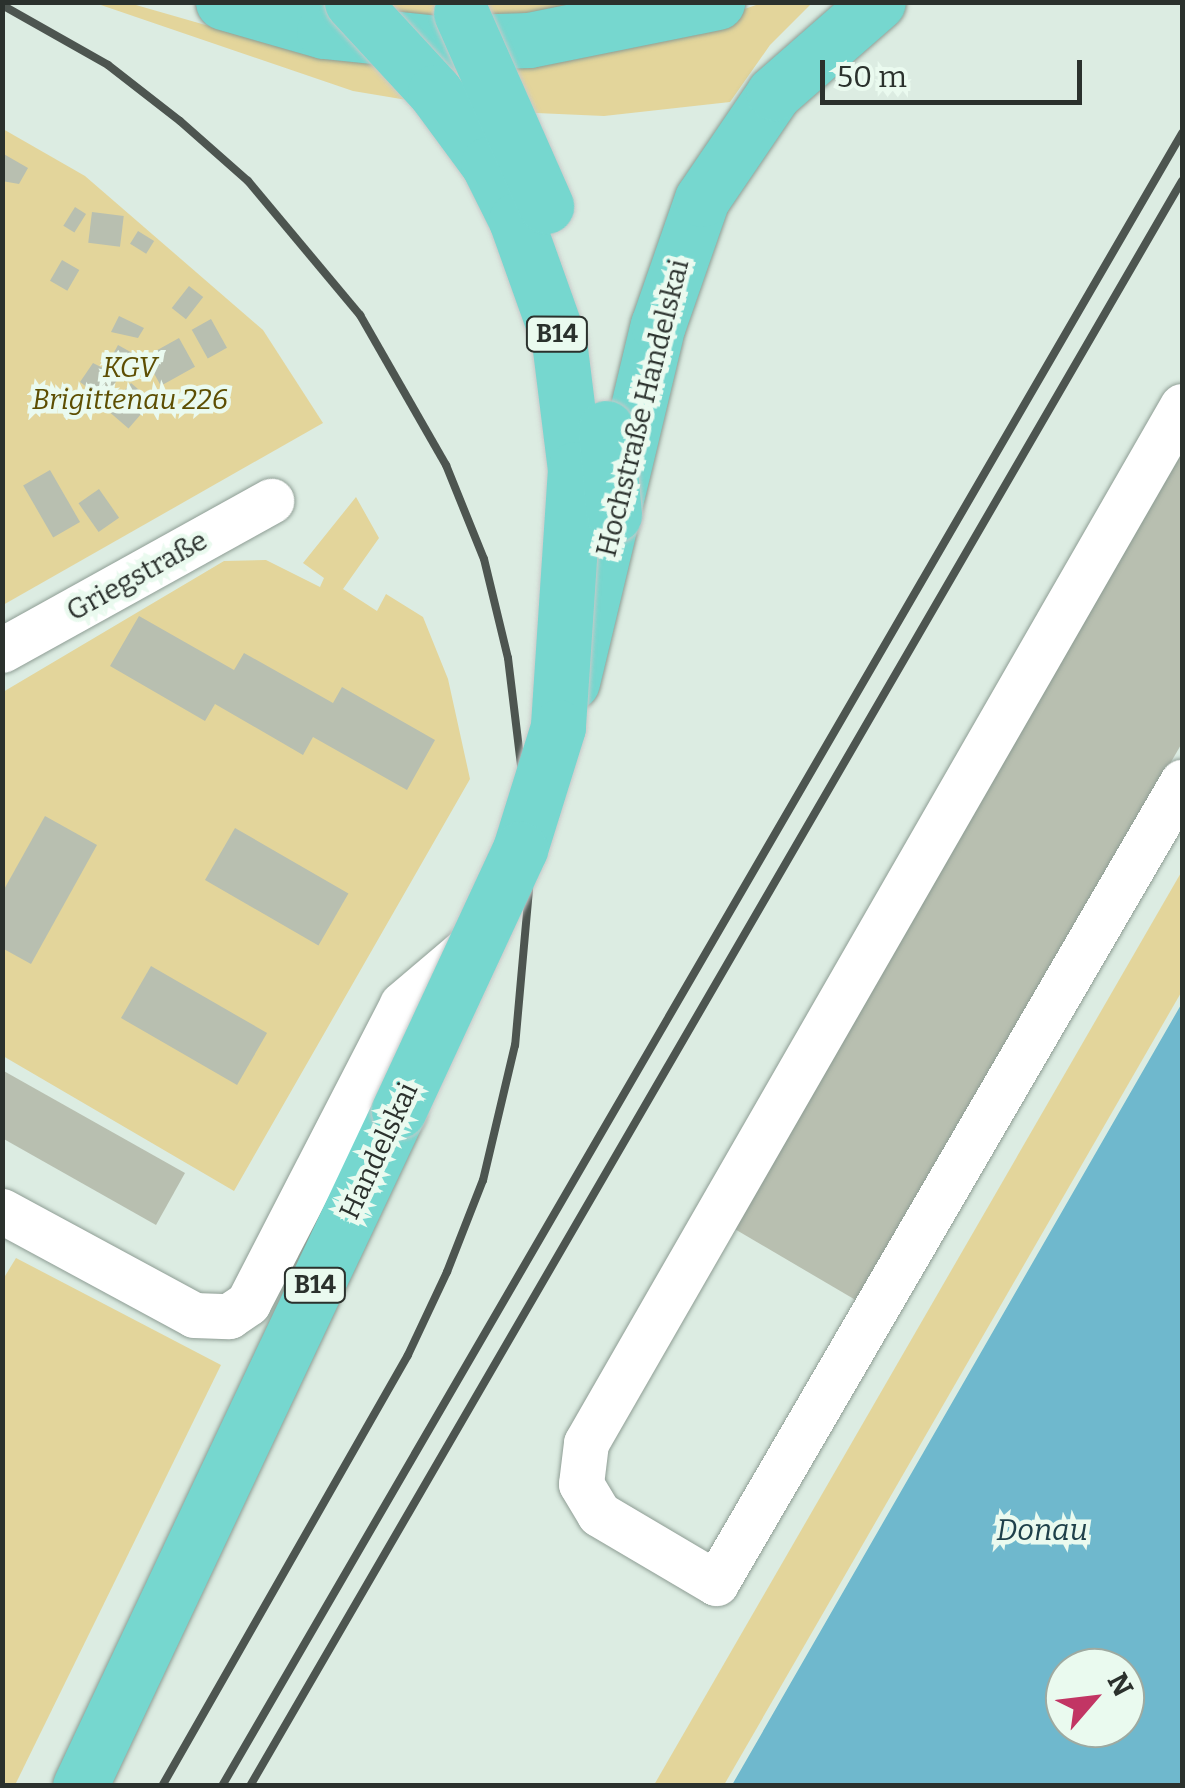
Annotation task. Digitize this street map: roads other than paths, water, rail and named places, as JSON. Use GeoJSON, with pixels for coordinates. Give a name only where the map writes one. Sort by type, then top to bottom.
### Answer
{"type":"FeatureCollection","features":[{"type":"Feature","properties":{"kind":"highway"},"geometry":{"type":"LineString","coordinates":[[223,2],[324,31],[438,44],[529,40],[717,2]]}},
{"type":"Feature","properties":{"kind":"highway","name":"B14"},"geometry":{"type":"LineString","coordinates":[[352,2],[410,62],[488,164],[538,272],[559,341],[575,470],[558,728]]}},
{"type":"Feature","properties":{"kind":"highway"},"geometry":{"type":"LineString","coordinates":[[458,2],[560,238],[580,303],[607,430],[614,515]]}},
{"type":"Feature","properties":{"kind":"highway","name":"Hochstraße Handelskai"},"geometry":{"type":"LineString","coordinates":[[558,728],[614,515],[658,325],[702,200],[774,93],[865,12]]}},
{"type":"Feature","properties":{"kind":"highway","name":"Handelskai"},"geometry":{"type":"LineString","coordinates":[[80,1786],[493,911],[558,728]]}},
{"type":"Feature","properties":{"kind":"street"},"geometry":{"type":"LineString","coordinates":[[1182,406],[586,1443],[581,1484],[600,1514],[716,1583],[1182,782]]}},
{"type":"Feature","properties":{"kind":"street","name":"Griegstraße"},"geometry":{"type":"LineString","coordinates":[[2,650],[271,502]]}},
{"type":"Feature","properties":{"kind":"street","name":"Handelskai"},"geometry":{"type":"LineString","coordinates":[[2,1211],[194,1315],[229,1316],[248,1303],[402,1004],[515,906]]}},
{"type":"Feature","properties":{"kind":"water","name":"Donau"},"geometry":{"type":"Polygon","coordinates":[[[1182,1003],[1182,1785],[732,1785],[1182,1003]]]}},
{"type":"Feature","properties":{"kind":"railway"},"geometry":{"type":"LineString","coordinates":[[2,5],[108,65],[180,121],[248,181],[360,315],[446,465],[484,559],[508,658],[532,856],[515,1045],[483,1180],[447,1272],[408,1355],[162,1786]]}},
{"type":"Feature","properties":{"kind":"railway"},"geometry":{"type":"LineString","coordinates":[[222,1786],[1182,133]]}},
{"type":"Feature","properties":{"kind":"railway"},"geometry":{"type":"LineString","coordinates":[[250,1786],[1182,181]]}},
{"type":"Feature","properties":{"kind":"park label","name":"KGV Brigittenau 226"},"geometry":{"type":"Point","coordinates":[130,384]}}]}
